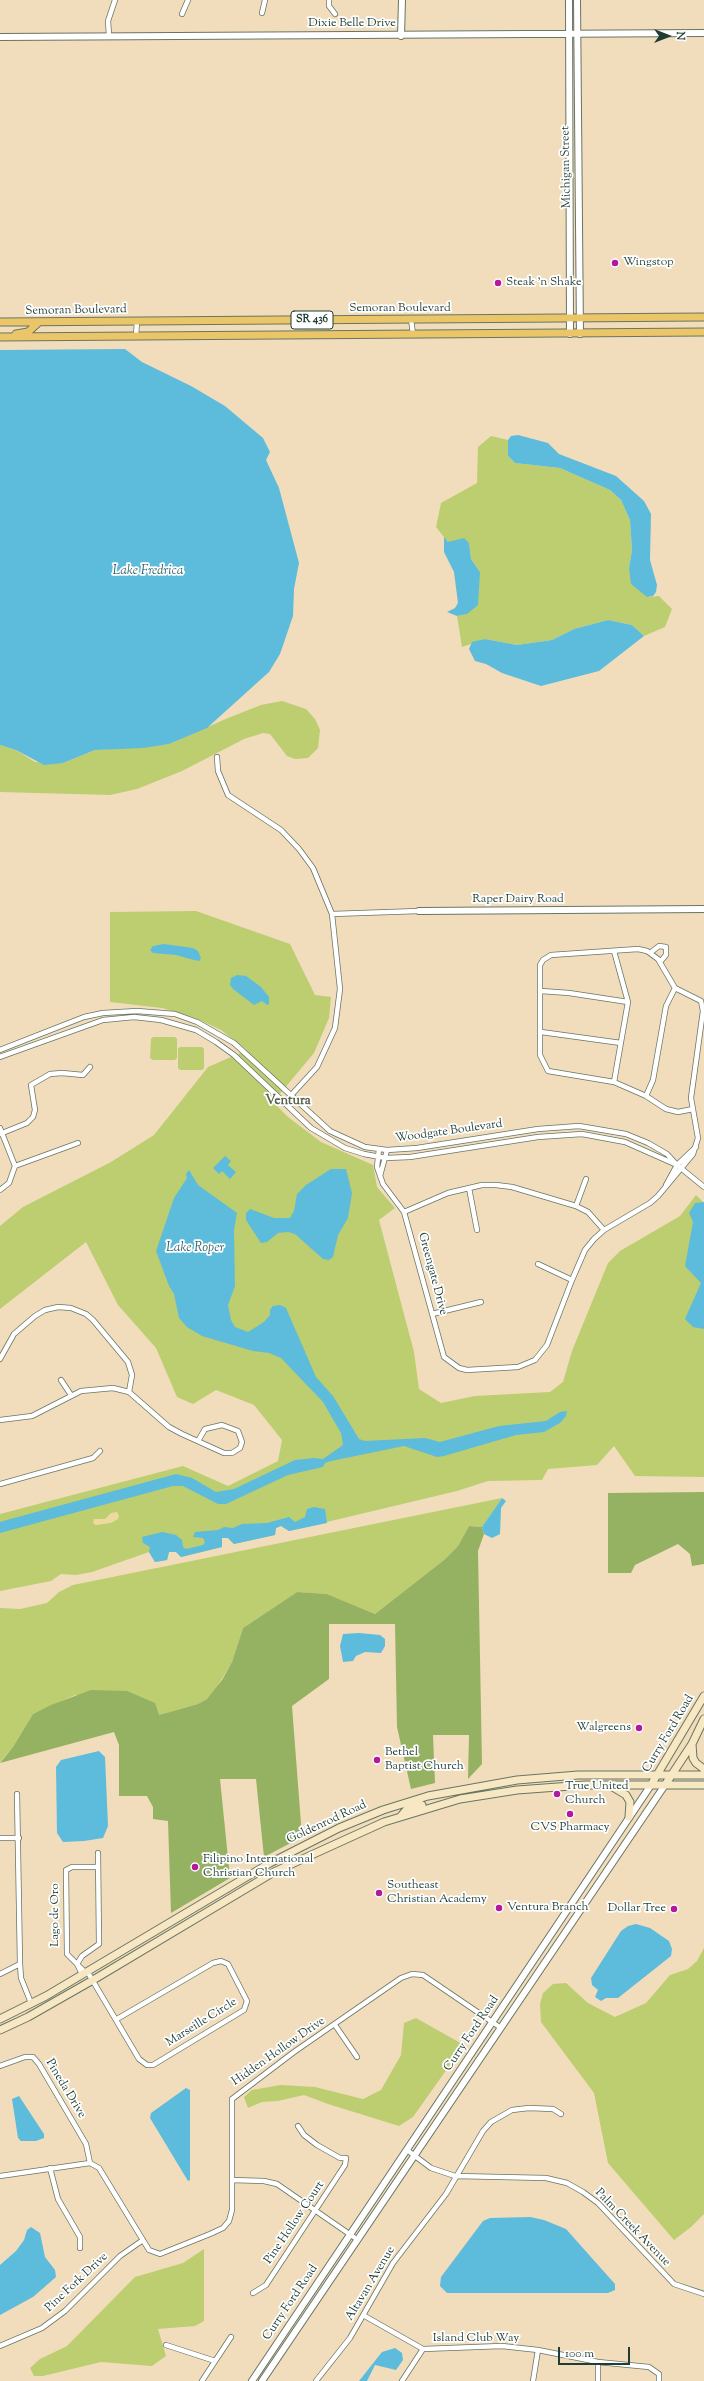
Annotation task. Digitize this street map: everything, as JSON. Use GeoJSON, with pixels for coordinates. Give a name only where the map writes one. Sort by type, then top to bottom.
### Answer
{"type":"FeatureCollection","features":[{"type":"Feature","properties":{"kind":"main road","name":"Semoran Boulevard"},"geometry":{"type":"LineString","coordinates":[[0,322],[580,320],[704,317]]}},
{"type":"Feature","properties":{"kind":"main road"},"geometry":{"type":"LineString","coordinates":[[0,337],[28,332],[39,322]]}},
{"type":"Feature","properties":{"kind":"main road","name":"Semoran Boulevard"},"geometry":{"type":"LineString","coordinates":[[0,337],[704,332]]}},
{"type":"Feature","properties":{"kind":"main road","name":"Curry Ford Road"},"geometry":{"type":"LineString","coordinates":[[651,1785],[704,1696]]}},
{"type":"Feature","properties":{"kind":"main road","name":"Curry Ford Road"},"geometry":{"type":"LineString","coordinates":[[665,1785],[692,1744],[704,1719]]}},
{"type":"Feature","properties":{"kind":"main road"},"geometry":{"type":"LineString","coordinates":[[692,1744],[693,1758],[696,1763],[704,1769]]}},
{"type":"Feature","properties":{"kind":"main road"},"geometry":{"type":"LineString","coordinates":[[477,1796],[486,1788],[493,1786],[565,1779],[578,1775]]}},
{"type":"Feature","properties":{"kind":"main road","name":"Goldenrod Road"},"geometry":{"type":"LineString","coordinates":[[0,2019],[85,1972],[270,1863],[339,1828],[382,1810],[428,1796],[474,1786],[516,1780],[578,1775],[704,1775]]}},
{"type":"Feature","properties":{"kind":"main road","name":"Goldenrod Road"},"geometry":{"type":"LineString","coordinates":[[0,2030],[28,2017],[93,1980],[274,1872],[342,1839],[401,1817],[477,1796],[539,1787],[704,1784]]}},
{"type":"Feature","properties":{"kind":"main road"},"geometry":{"type":"LineString","coordinates":[[609,1785],[626,1795],[630,1802],[629,1817]]}},
{"type":"Feature","properties":{"kind":"main road"},"geometry":{"type":"LineString","coordinates":[[401,1817],[407,1809],[467,1794],[474,1786]]}},
{"type":"Feature","properties":{"kind":"street"},"geometry":{"type":"LineString","coordinates":[[109,35],[108,21],[115,0]]}},
{"type":"Feature","properties":{"kind":"street"},"geometry":{"type":"LineString","coordinates":[[182,14],[188,0]]}},
{"type":"Feature","properties":{"kind":"street"},"geometry":{"type":"LineString","coordinates":[[262,12],[265,0]]}},
{"type":"Feature","properties":{"kind":"street"},"geometry":{"type":"LineString","coordinates":[[329,0],[329,6],[335,14]]}},
{"type":"Feature","properties":{"kind":"street"},"geometry":{"type":"LineString","coordinates":[[401,36],[402,0]]}},
{"type":"Feature","properties":{"kind":"street","name":"Michigan Street"},"geometry":{"type":"LineString","coordinates":[[569,0],[570,334]]}},
{"type":"Feature","properties":{"kind":"street","name":"Michigan Street"},"geometry":{"type":"LineString","coordinates":[[577,0],[576,34],[580,334]]}},
{"type":"Feature","properties":{"kind":"street","name":"Dixie Belle Drive"},"geometry":{"type":"LineString","coordinates":[[0,37],[109,35],[401,36],[704,33]]}},
{"type":"Feature","properties":{"kind":"street"},"geometry":{"type":"LineString","coordinates":[[411,320],[413,334]]}},
{"type":"Feature","properties":{"kind":"street"},"geometry":{"type":"LineString","coordinates":[[136,321],[136,336]]}},
{"type":"Feature","properties":{"kind":"street"},"geometry":{"type":"LineString","coordinates":[[217,757],[218,772],[228,795],[281,830],[299,849],[313,868],[332,914],[340,989],[335,1028],[317,1067],[284,1103]]}},
{"type":"Feature","properties":{"kind":"street","name":"Raper Dairy Road"},"geometry":{"type":"LineString","coordinates":[[332,914],[419,911],[704,909]]}},
{"type":"Feature","properties":{"kind":"street"},"geometry":{"type":"LineString","coordinates":[[650,953],[659,946],[666,947],[666,955],[660,962]]}},
{"type":"Feature","properties":{"kind":"street"},"geometry":{"type":"LineString","coordinates":[[538,1264],[572,1280],[585,1250],[604,1230],[650,1204],[697,1146],[698,1128],[693,1109],[692,1086],[703,1005],[701,1001],[675,988],[660,962],[650,953],[638,949],[551,955],[543,960],[540,964],[540,1055],[548,1071],[614,1082],[646,1096],[666,1109],[678,1112],[693,1109]]}},
{"type":"Feature","properties":{"kind":"street"},"geometry":{"type":"LineString","coordinates":[[614,951],[628,1002],[614,1082]]}},
{"type":"Feature","properties":{"kind":"street"},"geometry":{"type":"LineString","coordinates":[[646,1096],[653,1080],[666,1006],[675,988]]}},
{"type":"Feature","properties":{"kind":"street"},"geometry":{"type":"LineString","coordinates":[[541,992],[569,993],[628,1002]]}},
{"type":"Feature","properties":{"kind":"street","name":"Woodgate Boulevard"},"geometry":{"type":"LineString","coordinates":[[2,1049],[84,1017],[120,1011],[156,1011],[197,1022],[234,1043],[290,1097],[330,1131],[351,1142],[387,1150],[416,1148],[538,1129],[579,1126],[626,1134],[667,1154],[679,1167],[704,1187]]}},
{"type":"Feature","properties":{"kind":"street"},"geometry":{"type":"LineString","coordinates":[[83,1026],[84,1017]]}},
{"type":"Feature","properties":{"kind":"street","name":"Woodgate Boulevard"},"geometry":{"type":"LineString","coordinates":[[0,1056],[7,1055],[83,1026],[103,1020],[134,1017],[161,1020],[196,1030],[234,1055],[311,1128],[345,1148],[386,1158],[432,1154],[538,1137],[582,1134],[625,1142],[679,1167]]}},
{"type":"Feature","properties":{"kind":"street"},"geometry":{"type":"LineString","coordinates":[[77,1020],[83,1026]]}},
{"type":"Feature","properties":{"kind":"street"},"geometry":{"type":"LineString","coordinates":[[541,1032],[621,1043]]}},
{"type":"Feature","properties":{"kind":"street"},"geometry":{"type":"LineString","coordinates":[[2,1049],[7,1055]]}},
{"type":"Feature","properties":{"kind":"street"},"geometry":{"type":"LineString","coordinates":[[1,1134],[27,1123],[33,1117],[35,1110],[31,1085],[50,1074],[62,1073],[83,1075],[90,1067]]}},
{"type":"Feature","properties":{"kind":"street"},"geometry":{"type":"LineString","coordinates":[[0,1128],[1,1134],[15,1166],[9,1183],[0,1190]]}},
{"type":"Feature","properties":{"kind":"street"},"geometry":{"type":"LineString","coordinates":[[453,1142],[454,1150]]}},
{"type":"Feature","properties":{"kind":"street"},"geometry":{"type":"LineString","coordinates":[[15,1166],[78,1143]]}},
{"type":"Feature","properties":{"kind":"street","name":"Greengate Drive"},"geometry":{"type":"LineString","coordinates":[[379,1149],[377,1157],[380,1176],[383,1184],[404,1212],[444,1358],[459,1368],[467,1370],[518,1367],[535,1360],[547,1345],[572,1280]]}},
{"type":"Feature","properties":{"kind":"street"},"geometry":{"type":"LineString","coordinates":[[380,1176],[387,1150]]}},
{"type":"Feature","properties":{"kind":"street"},"geometry":{"type":"LineString","coordinates":[[576,1206],[586,1178]]}},
{"type":"Feature","properties":{"kind":"street"},"geometry":{"type":"LineString","coordinates":[[404,1212],[448,1192],[496,1185],[512,1187],[576,1206],[588,1212],[604,1230]]}},
{"type":"Feature","properties":{"kind":"street"},"geometry":{"type":"LineString","coordinates":[[469,1188],[477,1230]]}},
{"type":"Feature","properties":{"kind":"street"},"geometry":{"type":"LineString","coordinates":[[432,1314],[481,1302]]}},
{"type":"Feature","properties":{"kind":"street"},"geometry":{"type":"LineString","coordinates":[[0,1359],[14,1334],[35,1316],[46,1310],[58,1307],[72,1308],[86,1314],[93,1320],[128,1362],[132,1375],[129,1392]]}},
{"type":"Feature","properties":{"kind":"street"},"geometry":{"type":"LineString","coordinates":[[61,1380],[71,1395]]}},
{"type":"Feature","properties":{"kind":"street"},"geometry":{"type":"LineString","coordinates":[[0,1420],[32,1416],[71,1395],[95,1388],[113,1388],[129,1392],[169,1427],[198,1441],[224,1453],[232,1453],[240,1448],[242,1442],[238,1432],[222,1425],[205,1429],[198,1441]]}},
{"type":"Feature","properties":{"kind":"street"},"geometry":{"type":"LineString","coordinates":[[0,1484],[94,1458],[100,1451]]}},
{"type":"Feature","properties":{"kind":"street","name":"Curry Ford Road"},"geometry":{"type":"LineString","coordinates":[[252,2381],[651,1785]]}},
{"type":"Feature","properties":{"kind":"street","name":"Curry Ford Road"},"geometry":{"type":"LineString","coordinates":[[262,2381],[665,1785]]}},
{"type":"Feature","properties":{"kind":"street"},"geometry":{"type":"LineString","coordinates":[[17,1794],[20,1964],[21,1978],[31,2003]]}},
{"type":"Feature","properties":{"kind":"street"},"geometry":{"type":"LineString","coordinates":[[0,1838],[18,1838]]}},
{"type":"Feature","properties":{"kind":"street"},"geometry":{"type":"LineString","coordinates":[[77,1964],[82,1956],[99,1944],[98,1853]]}},
{"type":"Feature","properties":{"kind":"street"},"geometry":{"type":"LineString","coordinates":[[270,1863],[274,1872]]}},
{"type":"Feature","properties":{"kind":"street","name":"Lago de Oro"},"geometry":{"type":"LineString","coordinates":[[85,1972],[80,1965],[67,1954],[66,1870],[72,1867],[98,1867]]}},
{"type":"Feature","properties":{"kind":"street"},"geometry":{"type":"LineString","coordinates":[[556,1926],[565,1932]]}},
{"type":"Feature","properties":{"kind":"street","name":"Marseille Circle"},"geometry":{"type":"LineString","coordinates":[[85,1972],[93,1980],[139,2059],[147,2065],[152,2065],[244,2010],[247,2001],[228,1964],[221,1961],[213,1963],[117,2019]]}},
{"type":"Feature","properties":{"kind":"street"},"geometry":{"type":"LineString","coordinates":[[0,1974],[20,1964]]}},
{"type":"Feature","properties":{"kind":"street","name":"Hidden Hollow Drive"},"geometry":{"type":"LineString","coordinates":[[90,2163],[99,2168],[149,2250],[160,2254],[223,2228],[229,2221],[232,2210],[232,2099],[246,2087],[401,1978],[412,1974],[423,1975],[500,2028]]}},
{"type":"Feature","properties":{"kind":"street"},"geometry":{"type":"LineString","coordinates":[[335,2025],[357,2057]]}},
{"type":"Feature","properties":{"kind":"street","name":"Pineda Drive"},"geometry":{"type":"LineString","coordinates":[[0,2066],[26,2057],[33,2057],[39,2064],[86,2144],[90,2163]]}},
{"type":"Feature","properties":{"kind":"street","name":"Altavan Avenue"},"geometry":{"type":"LineString","coordinates":[[316,2381],[350,2338],[393,2263],[446,2194],[455,2176],[483,2131],[500,2116],[512,2110],[529,2108],[553,2109],[561,2114]]}},
{"type":"Feature","properties":{"kind":"street","name":"Pine Hollow Court"},"geometry":{"type":"LineString","coordinates":[[253,2292],[266,2285],[342,2170],[346,2158],[340,2158],[317,2145],[304,2135],[298,2126]]}},
{"type":"Feature","properties":{"kind":"street","name":"Palm Creek Avenue"},"geometry":{"type":"LineString","coordinates":[[407,2150],[432,2168],[455,2176],[546,2178],[567,2184],[583,2192],[598,2203],[674,2284],[704,2294]]}},
{"type":"Feature","properties":{"kind":"street"},"geometry":{"type":"LineString","coordinates":[[0,2176],[90,2163]]}},
{"type":"Feature","properties":{"kind":"street"},"geometry":{"type":"LineString","coordinates":[[50,2168],[58,2199],[80,2237],[80,2248]]}},
{"type":"Feature","properties":{"kind":"street"},"geometry":{"type":"LineString","coordinates":[[232,2180],[264,2180],[277,2184],[358,2240]]}},
{"type":"Feature","properties":{"kind":"street","name":"Pine Fork Drive"},"geometry":{"type":"LineString","coordinates":[[0,2346],[25,2337],[48,2324],[65,2311],[120,2256],[143,2240]]}},
{"type":"Feature","properties":{"kind":"street","name":"Island Club Way"},"geometry":{"type":"LineString","coordinates":[[363,2315],[423,2349],[502,2346],[538,2350],[598,2362],[649,2368],[659,2374],[659,2381]]}},
{"type":"Feature","properties":{"kind":"street"},"geometry":{"type":"LineString","coordinates":[[202,2381],[231,2337]]}},
{"type":"Feature","properties":{"kind":"street"},"geometry":{"type":"LineString","coordinates":[[166,2345],[215,2361]]}},
{"type":"Feature","properties":{"kind":"street"},"geometry":{"type":"LineString","coordinates":[[402,2381],[423,2349]]}},
{"type":"Feature","properties":{"kind":"street"},"geometry":{"type":"LineString","coordinates":[[533,2381],[538,2350]]}},
{"type":"Feature","properties":{"kind":"street"},"geometry":{"type":"LineString","coordinates":[[598,2362],[598,2381]]}},
{"type":"Feature","properties":{"kind":"green space"},"geometry":{"type":"Polygon","coordinates":[[[491,436],[508,440],[508,456],[515,463],[560,468],[610,490],[621,500],[630,520],[632,550],[629,568],[647,597],[659,596],[672,609],[665,627],[644,636],[632,625],[608,620],[574,629],[552,640],[517,645],[485,639],[462,647],[457,616],[467,614],[480,572],[471,559],[469,543],[448,542],[436,527],[441,503],[477,483],[478,447],[491,436]]]}},
{"type":"Feature","properties":{"kind":"green space"},"geometry":{"type":"Polygon","coordinates":[[[282,701],[306,709],[315,719],[320,730],[318,748],[308,758],[295,759],[287,756],[270,734],[263,733],[244,739],[182,771],[137,789],[110,795],[0,792],[0,745],[16,750],[35,762],[63,763],[95,750],[169,744],[261,705],[282,701]]]}},
{"type":"Feature","properties":{"kind":"green space"},"geometry":{"type":"Polygon","coordinates":[[[196,911],[290,944],[315,995],[331,997],[329,1018],[314,1053],[273,1102],[288,1117],[321,1142],[373,1165],[377,1187],[395,1208],[379,1220],[414,1352],[419,1389],[441,1403],[475,1396],[550,1392],[563,1382],[572,1351],[608,1263],[620,1251],[680,1216],[696,1195],[704,1203],[704,1477],[635,1476],[614,1446],[597,1465],[548,1469],[542,1480],[488,1481],[457,1491],[289,1531],[281,1526],[276,1528],[275,1535],[234,1544],[228,1538],[222,1538],[222,1547],[181,1557],[176,1552],[169,1552],[167,1560],[155,1562],[149,1552],[92,1572],[76,1575],[61,1574],[51,1581],[0,1591],[0,1514],[183,1466],[228,1486],[278,1461],[282,1440],[254,1405],[216,1390],[193,1404],[177,1397],[156,1348],[118,1305],[86,1242],[0,1309],[0,1226],[23,1207],[111,1162],[154,1135],[208,1067],[247,1050],[221,1030],[193,1017],[162,1008],[110,1002],[110,912],[196,911]]]}},
{"type":"Feature","properties":{"kind":"green space"},"geometry":{"type":"Polygon","coordinates":[[[153,1037],[175,1037],[177,1039],[177,1058],[175,1060],[153,1060],[150,1058],[151,1039],[153,1037]]]}},
{"type":"Feature","properties":{"kind":"green space"},"geometry":{"type":"Polygon","coordinates":[[[180,1047],[202,1047],[204,1049],[204,1068],[202,1070],[180,1070],[178,1068],[178,1049],[180,1047]]]}},
{"type":"Feature","properties":{"kind":"green space"},"geometry":{"type":"Polygon","coordinates":[[[704,1492],[704,1564],[692,1566],[690,1554],[678,1544],[635,1565],[631,1573],[608,1573],[608,1493],[704,1492]]]}},
{"type":"Feature","properties":{"kind":"green space"},"geometry":{"type":"Polygon","coordinates":[[[502,1498],[482,1527],[469,1526],[458,1546],[444,1560],[375,1614],[327,1594],[297,1592],[243,1628],[232,1662],[215,1690],[207,1699],[198,1704],[159,1715],[75,1695],[33,1714],[13,1747],[0,1762],[0,1608],[20,1609],[47,1603],[59,1592],[73,1585],[502,1498]]]}},
{"type":"Feature","properties":{"kind":"green space"},"geometry":{"type":"Polygon","coordinates":[[[469,1526],[482,1527],[484,1534],[478,1551],[482,1764],[468,1779],[469,1735],[433,1735],[435,1783],[411,1789],[397,1727],[395,1624],[329,1624],[329,1679],[292,1706],[302,1837],[264,1857],[256,1779],[220,1779],[230,1878],[171,1913],[168,1821],[153,1819],[153,1807],[147,1796],[119,1796],[119,1745],[114,1732],[0,1763],[13,1747],[33,1714],[51,1705],[91,1690],[127,1691],[155,1703],[159,1715],[198,1704],[207,1699],[222,1680],[232,1662],[243,1628],[297,1592],[327,1594],[375,1614],[444,1560],[458,1546],[469,1526]]]}},
{"type":"Feature","properties":{"kind":"green space"},"geometry":{"type":"Polygon","coordinates":[[[704,1948],[704,2214],[691,2227],[674,2240],[608,2163],[594,2093],[541,2022],[540,2004],[543,1993],[553,1984],[566,1983],[588,2003],[615,2017],[646,2003],[670,1975],[688,1969],[697,1961],[704,1948]]]}},
{"type":"Feature","properties":{"kind":"green space"},"geometry":{"type":"Polygon","coordinates":[[[416,2018],[464,2045],[413,2117],[399,2126],[304,2095],[278,2101],[262,2102],[248,2108],[244,2097],[252,2090],[281,2085],[315,2087],[363,2099],[381,2090],[401,2055],[404,2023],[416,2018]]]}},
{"type":"Feature","properties":{"kind":"green space"},"geometry":{"type":"Polygon","coordinates":[[[204,2249],[204,2321],[195,2326],[158,2329],[166,2356],[152,2366],[101,2362],[43,2376],[34,2376],[30,2368],[40,2359],[67,2346],[135,2277],[183,2263],[204,2249]]]}},
{"type":"Feature","properties":{"kind":"sand"},"geometry":{"type":"Polygon","coordinates":[[[117,1512],[119,1516],[118,1519],[111,1523],[96,1525],[93,1523],[94,1519],[105,1519],[111,1513],[117,1512]]]}},
{"type":"Feature","properties":{"kind":"water","name":"Lake Fredrica"},"geometry":{"type":"Polygon","coordinates":[[[125,349],[142,362],[191,386],[225,406],[263,438],[270,452],[266,460],[279,488],[299,563],[294,589],[293,616],[280,654],[269,672],[207,728],[169,744],[143,748],[95,750],[63,763],[44,765],[16,750],[0,745],[0,350],[125,349]]]}},
{"type":"Feature","properties":{"kind":"water"},"geometry":{"type":"Polygon","coordinates":[[[518,435],[548,443],[559,454],[616,476],[644,501],[651,514],[650,560],[657,585],[656,592],[653,596],[647,597],[631,584],[629,568],[632,550],[630,520],[621,500],[610,490],[560,468],[515,463],[508,456],[508,440],[511,436],[518,435]]]}},
{"type":"Feature","properties":{"kind":"water"},"geometry":{"type":"Polygon","coordinates":[[[444,537],[448,542],[464,538],[469,543],[471,559],[480,572],[478,605],[467,614],[457,616],[447,612],[455,608],[458,603],[454,572],[444,552],[444,537]]]}},
{"type":"Feature","properties":{"kind":"water"},"geometry":{"type":"Polygon","coordinates":[[[608,620],[632,625],[644,636],[599,671],[541,686],[502,673],[486,664],[475,661],[469,649],[472,642],[485,639],[517,645],[552,640],[574,629],[608,620]]]}},
{"type":"Feature","properties":{"kind":"water"},"geometry":{"type":"Polygon","coordinates":[[[164,944],[193,948],[198,951],[201,958],[199,961],[176,955],[153,953],[150,950],[153,946],[164,944]]]}},
{"type":"Feature","properties":{"kind":"water"},"geometry":{"type":"Polygon","coordinates":[[[237,975],[246,976],[261,987],[269,997],[269,1004],[267,1005],[262,1001],[254,1005],[233,989],[230,985],[231,978],[237,975]]]}},
{"type":"Feature","properties":{"kind":"water"},"geometry":{"type":"Polygon","coordinates":[[[225,1156],[231,1161],[228,1165],[236,1172],[230,1179],[222,1171],[219,1174],[213,1168],[225,1156]]]}},
{"type":"Feature","properties":{"kind":"water"},"geometry":{"type":"Polygon","coordinates":[[[331,1169],[346,1169],[352,1193],[348,1218],[338,1235],[333,1257],[329,1260],[323,1259],[295,1234],[288,1232],[278,1233],[267,1242],[261,1243],[246,1220],[246,1213],[250,1209],[274,1218],[290,1218],[294,1211],[297,1194],[306,1185],[331,1169]]]}},
{"type":"Feature","properties":{"kind":"water","name":"Lake Roper"},"geometry":{"type":"Polygon","coordinates":[[[189,1170],[198,1185],[237,1213],[234,1230],[235,1286],[228,1305],[231,1320],[235,1327],[248,1332],[264,1322],[270,1315],[270,1310],[273,1306],[280,1305],[286,1308],[316,1377],[333,1396],[359,1439],[365,1441],[425,1438],[440,1442],[499,1426],[546,1421],[560,1412],[567,1411],[566,1416],[560,1423],[544,1432],[516,1435],[444,1456],[437,1457],[404,1446],[331,1461],[325,1463],[323,1467],[288,1475],[226,1504],[218,1504],[183,1486],[173,1486],[0,1533],[0,1522],[176,1474],[192,1478],[216,1492],[234,1489],[295,1460],[314,1458],[323,1459],[343,1445],[341,1433],[323,1402],[281,1358],[269,1353],[253,1351],[202,1336],[187,1327],[179,1318],[174,1294],[169,1286],[156,1251],[174,1198],[187,1178],[186,1174],[189,1170]]]}},
{"type":"Feature","properties":{"kind":"water"},"geometry":{"type":"Polygon","coordinates":[[[704,1202],[704,1329],[693,1327],[685,1319],[701,1283],[685,1266],[693,1222],[689,1213],[695,1203],[704,1202]]]}},
{"type":"Feature","properties":{"kind":"water"},"geometry":{"type":"Polygon","coordinates":[[[502,1498],[506,1501],[501,1508],[500,1534],[492,1538],[484,1534],[482,1527],[502,1498]]]}},
{"type":"Feature","properties":{"kind":"water"},"geometry":{"type":"Polygon","coordinates":[[[314,1507],[325,1509],[327,1523],[289,1531],[281,1526],[276,1528],[275,1535],[234,1544],[228,1538],[222,1538],[222,1547],[181,1557],[176,1552],[169,1552],[167,1560],[155,1562],[149,1552],[150,1547],[143,1543],[142,1537],[162,1532],[176,1535],[182,1540],[183,1547],[186,1549],[203,1545],[205,1542],[203,1538],[193,1537],[195,1532],[218,1530],[224,1527],[233,1528],[242,1524],[267,1523],[289,1517],[295,1522],[305,1517],[307,1509],[314,1507]]]}},
{"type":"Feature","properties":{"kind":"water"},"geometry":{"type":"Polygon","coordinates":[[[359,1633],[380,1635],[385,1639],[385,1646],[381,1653],[365,1652],[356,1656],[353,1661],[343,1662],[340,1646],[343,1634],[359,1633]]]}},
{"type":"Feature","properties":{"kind":"water"},"geometry":{"type":"Polygon","coordinates":[[[99,1751],[105,1757],[108,1826],[103,1838],[63,1842],[57,1833],[56,1767],[61,1760],[99,1751]]]}},
{"type":"Feature","properties":{"kind":"water"},"geometry":{"type":"Polygon","coordinates":[[[636,1924],[650,1928],[669,1941],[672,1949],[671,1956],[618,1998],[606,1998],[601,2001],[595,1997],[598,1990],[592,1985],[591,1978],[621,1931],[628,1926],[636,1924]]]}},
{"type":"Feature","properties":{"kind":"water"},"geometry":{"type":"Polygon","coordinates":[[[186,2088],[190,2090],[190,2180],[188,2181],[150,2118],[151,2113],[186,2088]]]}},
{"type":"Feature","properties":{"kind":"water"},"geometry":{"type":"Polygon","coordinates":[[[19,2096],[44,2134],[44,2138],[36,2141],[21,2141],[18,2138],[12,2099],[19,2096]]]}},
{"type":"Feature","properties":{"kind":"water"},"geometry":{"type":"Polygon","coordinates":[[[530,2217],[544,2220],[566,2229],[615,2284],[615,2290],[608,2293],[447,2293],[440,2286],[441,2277],[483,2221],[490,2218],[530,2217]]]}},
{"type":"Feature","properties":{"kind":"water"},"geometry":{"type":"Polygon","coordinates":[[[31,2227],[40,2233],[45,2257],[55,2270],[56,2277],[33,2297],[0,2315],[0,2265],[16,2251],[24,2240],[27,2230],[31,2227]]]}},
{"type":"Feature","properties":{"kind":"water"},"geometry":{"type":"Polygon","coordinates":[[[395,2348],[402,2353],[403,2360],[396,2370],[375,2365],[367,2381],[359,2381],[382,2352],[395,2348]]]}},
{"type":"Feature","properties":{"kind":"place","name":"Wingstop"},"geometry":{"type":"Point","coordinates":[615,263]}},
{"type":"Feature","properties":{"kind":"place","name":"Steak 'n Shake"},"geometry":{"type":"Point","coordinates":[498,283]}},
{"type":"Feature","properties":{"kind":"place","name":"Walgreens"},"geometry":{"type":"Point","coordinates":[639,1728]}},
{"type":"Feature","properties":{"kind":"place","name":"Bethel Baptist Church"},"geometry":{"type":"Point","coordinates":[377,1760]}},
{"type":"Feature","properties":{"kind":"place","name":"True United Church"},"geometry":{"type":"Point","coordinates":[557,1794]}},
{"type":"Feature","properties":{"kind":"place","name":"CVS Pharmacy"},"geometry":{"type":"Point","coordinates":[570,1814]}},
{"type":"Feature","properties":{"kind":"place","name":"Filipino International Christian Church"},"geometry":{"type":"Point","coordinates":[195,1867]}},
{"type":"Feature","properties":{"kind":"place","name":"Southeast Christian Academy"},"geometry":{"type":"Point","coordinates":[379,1893]}},
{"type":"Feature","properties":{"kind":"place","name":"Ventura Branch"},"geometry":{"type":"Point","coordinates":[499,1908]}},
{"type":"Feature","properties":{"kind":"place","name":"Dollar Tree"},"geometry":{"type":"Point","coordinates":[674,1909]}},
{"type":"Feature","properties":{"kind":"district","name":"Ventura"},"geometry":{"type":"Point","coordinates":[288,1102]}}]}
